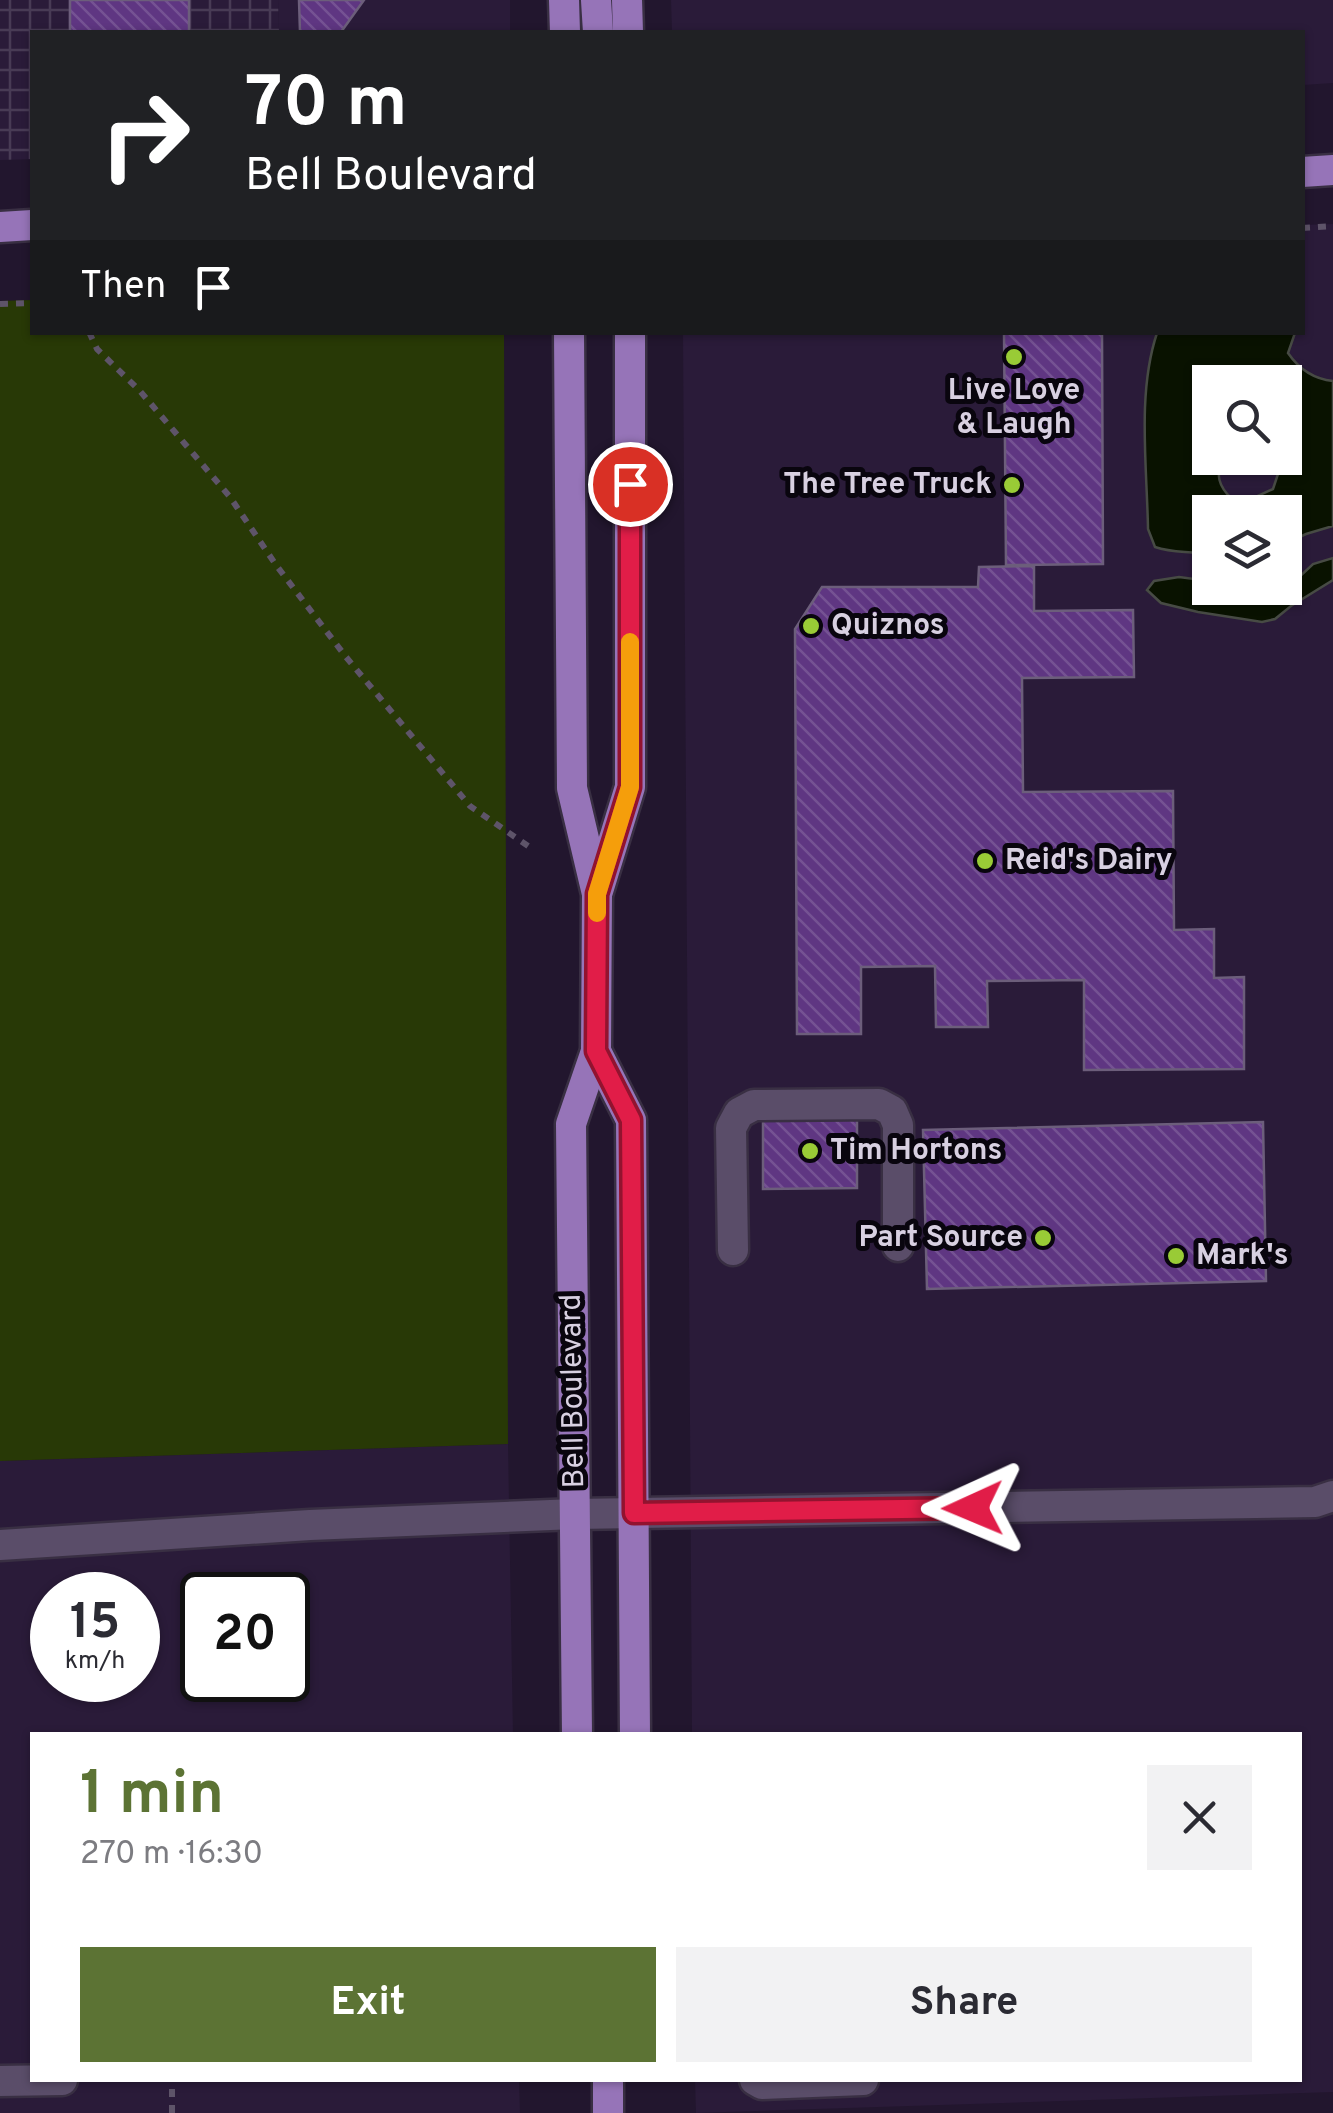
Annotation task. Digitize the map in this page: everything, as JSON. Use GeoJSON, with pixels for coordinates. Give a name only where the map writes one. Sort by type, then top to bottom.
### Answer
{"type":"FeatureCollection","features":[{"type":"Feature","properties":{"kind":"main road"},"geometry":{"type":"LineString","coordinates":[[564,0],[565,30]]}},
{"type":"Feature","properties":{"kind":"main road"},"geometry":{"type":"LineString","coordinates":[[596,0],[598,30]]}},
{"type":"Feature","properties":{"kind":"main road"},"geometry":{"type":"LineString","coordinates":[[626,0],[628,30]]}},
{"type":"Feature","properties":{"kind":"main road"},"geometry":{"type":"LineString","coordinates":[[1305,172],[1333,170]]}},
{"type":"Feature","properties":{"kind":"main road"},"geometry":{"type":"LineString","coordinates":[[0,227],[30,225]]}},
{"type":"Feature","properties":{"kind":"main road","name":"Bell Boulevard"},"geometry":{"type":"LineString","coordinates":[[569,335],[572,788],[597,894],[596,1051],[571,1124],[577,1732]]}},
{"type":"Feature","properties":{"kind":"main road","name":"Bell Boulevard"},"geometry":{"type":"LineString","coordinates":[[597,894],[630,787],[630,335]]}},
{"type":"Feature","properties":{"kind":"main road","name":"Bell Boulevard"},"geometry":{"type":"LineString","coordinates":[[596,1051],[631,1120],[635,1732]]}},
{"type":"Feature","properties":{"kind":"main road"},"geometry":{"type":"LineString","coordinates":[[608,2082],[608,2113]]}},
{"type":"Feature","properties":{"kind":"lane"},"geometry":{"type":"LineString","coordinates":[[733,1250],[731,1128],[739,1113],[754,1105],[879,1104],[892,1111],[898,1124],[898,1246]]}},
{"type":"Feature","properties":{"kind":"lane"},"geometry":{"type":"LineString","coordinates":[[0,1546],[310,1525],[575,1514],[1316,1502],[1333,1496]]}},
{"type":"Feature","properties":{"kind":"lane"},"geometry":{"type":"LineString","coordinates":[[0,2081],[30,2081]]}},
{"type":"Feature","properties":{"kind":"lane"},"geometry":{"type":"LineString","coordinates":[[759,2082],[812,2082]]}},
{"type":"Feature","properties":{"kind":"path"},"geometry":{"type":"LineString","coordinates":[[1305,228],[1333,226]]}},
{"type":"Feature","properties":{"kind":"path"},"geometry":{"type":"LineString","coordinates":[[0,304],[30,303]]}},
{"type":"Feature","properties":{"kind":"path"},"geometry":{"type":"LineString","coordinates":[[91,335],[97,349],[140,391],[230,498],[346,658],[470,806],[530,848]]}},
{"type":"Feature","properties":{"kind":"path"},"geometry":{"type":"LineString","coordinates":[[172,2082],[172,2113]]}},
{"type":"Feature","properties":{"kind":"shaded area"},"geometry":{"type":"Polygon","coordinates":[[[0,0],[278,0],[279,30],[30,30],[30,159],[0,160],[0,0]]]}},
{"type":"Feature","properties":{"kind":"shaded area"},"geometry":{"type":"Polygon","coordinates":[[[278,0],[510,0],[510,30],[279,30],[278,0]]]}},
{"type":"Feature","properties":{"kind":"shaded area"},"geometry":{"type":"Polygon","coordinates":[[[671,0],[1333,0],[1333,83],[1305,85],[1305,30],[672,30],[671,0]]]}},
{"type":"Feature","properties":{"kind":"shaded area"},"geometry":{"type":"Polygon","coordinates":[[[1333,224],[1333,2092],[696,2113],[695,2082],[1302,2082],[1302,1732],[692,1732],[683,335],[1305,335],[1305,225],[1333,224]]]}},
{"type":"Feature","properties":{"kind":"shaded area"},"geometry":{"type":"Polygon","coordinates":[[[1156,335],[1294,335],[1288,353],[1299,365],[1192,365],[1192,475],[1220,475],[1228,495],[1192,495],[1192,553],[1155,547],[1148,529],[1145,405],[1156,335]]]}},
{"type":"Feature","properties":{"kind":"shaded area"},"geometry":{"type":"Polygon","coordinates":[[[1302,368],[1333,381],[1333,526],[1302,536],[1302,495],[1260,495],[1273,489],[1278,475],[1302,475],[1302,368]]]}},
{"type":"Feature","properties":{"kind":"shaded area"},"geometry":{"type":"Polygon","coordinates":[[[1333,558],[1333,580],[1302,599],[1302,574],[1313,564],[1333,558]]]}},
{"type":"Feature","properties":{"kind":"shaded area"},"geometry":{"type":"Polygon","coordinates":[[[1192,579],[1192,605],[1293,605],[1275,619],[1262,622],[1161,603],[1147,590],[1154,581],[1192,579]]]}},
{"type":"Feature","properties":{"kind":"shaded area"},"geometry":{"type":"Polygon","coordinates":[[[508,1444],[513,1732],[30,1732],[30,2082],[519,2082],[520,2113],[0,2113],[0,1461],[508,1444]]]}},
{"type":"Feature","properties":{"kind":"green space"},"geometry":{"type":"Polygon","coordinates":[[[30,300],[30,335],[504,335],[508,1444],[0,1461],[0,301],[30,300]]]}},
{"type":"Feature","properties":{"kind":"building"},"geometry":{"type":"Polygon","coordinates":[[[70,0],[189,0],[189,30],[70,30],[70,0]]]}},
{"type":"Feature","properties":{"kind":"building"},"geometry":{"type":"Polygon","coordinates":[[[299,0],[364,0],[342,30],[300,30],[299,0]]]}},
{"type":"Feature","properties":{"kind":"building"},"geometry":{"type":"Polygon","coordinates":[[[1004,335],[1102,335],[1103,564],[1006,565],[1004,335]]]}},
{"type":"Feature","properties":{"kind":"building","name":"Reid's Dairy"},"geometry":{"type":"Polygon","coordinates":[[[1034,566],[1034,611],[1133,610],[1134,677],[1022,678],[1023,792],[1173,791],[1174,930],[1214,929],[1214,978],[1244,977],[1244,1069],[1084,1070],[1084,980],[987,981],[988,1027],[936,1027],[935,966],[861,967],[861,1034],[797,1034],[795,629],[822,587],[978,587],[979,567],[1034,566]]]}},
{"type":"Feature","properties":{"kind":"building","name":"Tim Hortons"},"geometry":{"type":"Polygon","coordinates":[[[857,1112],[857,1188],[763,1189],[763,1113],[857,1112]]]}},
{"type":"Feature","properties":{"kind":"building"},"geometry":{"type":"Polygon","coordinates":[[[1263,1122],[1266,1281],[927,1289],[923,1130],[1263,1122]]]}},
{"type":"Feature","properties":{"kind":"slow traffic"},"geometry":{"type":"LineString","coordinates":[[597,913],[597,894],[630,787],[630,642]]}},
{"type":"Feature","properties":{"kind":"place","name":"Live Love & Laugh"},"geometry":{"type":"Point","coordinates":[1014,357]}},
{"type":"Feature","properties":{"kind":"place","name":"The Tree Truck"},"geometry":{"type":"Point","coordinates":[1012,485]}},
{"type":"Feature","properties":{"kind":"place","name":"Quiznos"},"geometry":{"type":"Point","coordinates":[811,626]}},
{"type":"Feature","properties":{"kind":"place","name":"Reid's Dairy"},"geometry":{"type":"Point","coordinates":[985,861]}},
{"type":"Feature","properties":{"kind":"place","name":"Tim Hortons"},"geometry":{"type":"Point","coordinates":[810,1151]}},
{"type":"Feature","properties":{"kind":"place","name":"Part Source"},"geometry":{"type":"Point","coordinates":[1043,1238]}},
{"type":"Feature","properties":{"kind":"place","name":"Mark's"},"geometry":{"type":"Point","coordinates":[1176,1256]}},
{"type":"Feature","properties":{"kind":"route"},"geometry":{"type":"LineString","coordinates":[[630,484],[630,787],[597,894],[596,1051],[631,1120],[634,1513],[973,1508]]}}]}
